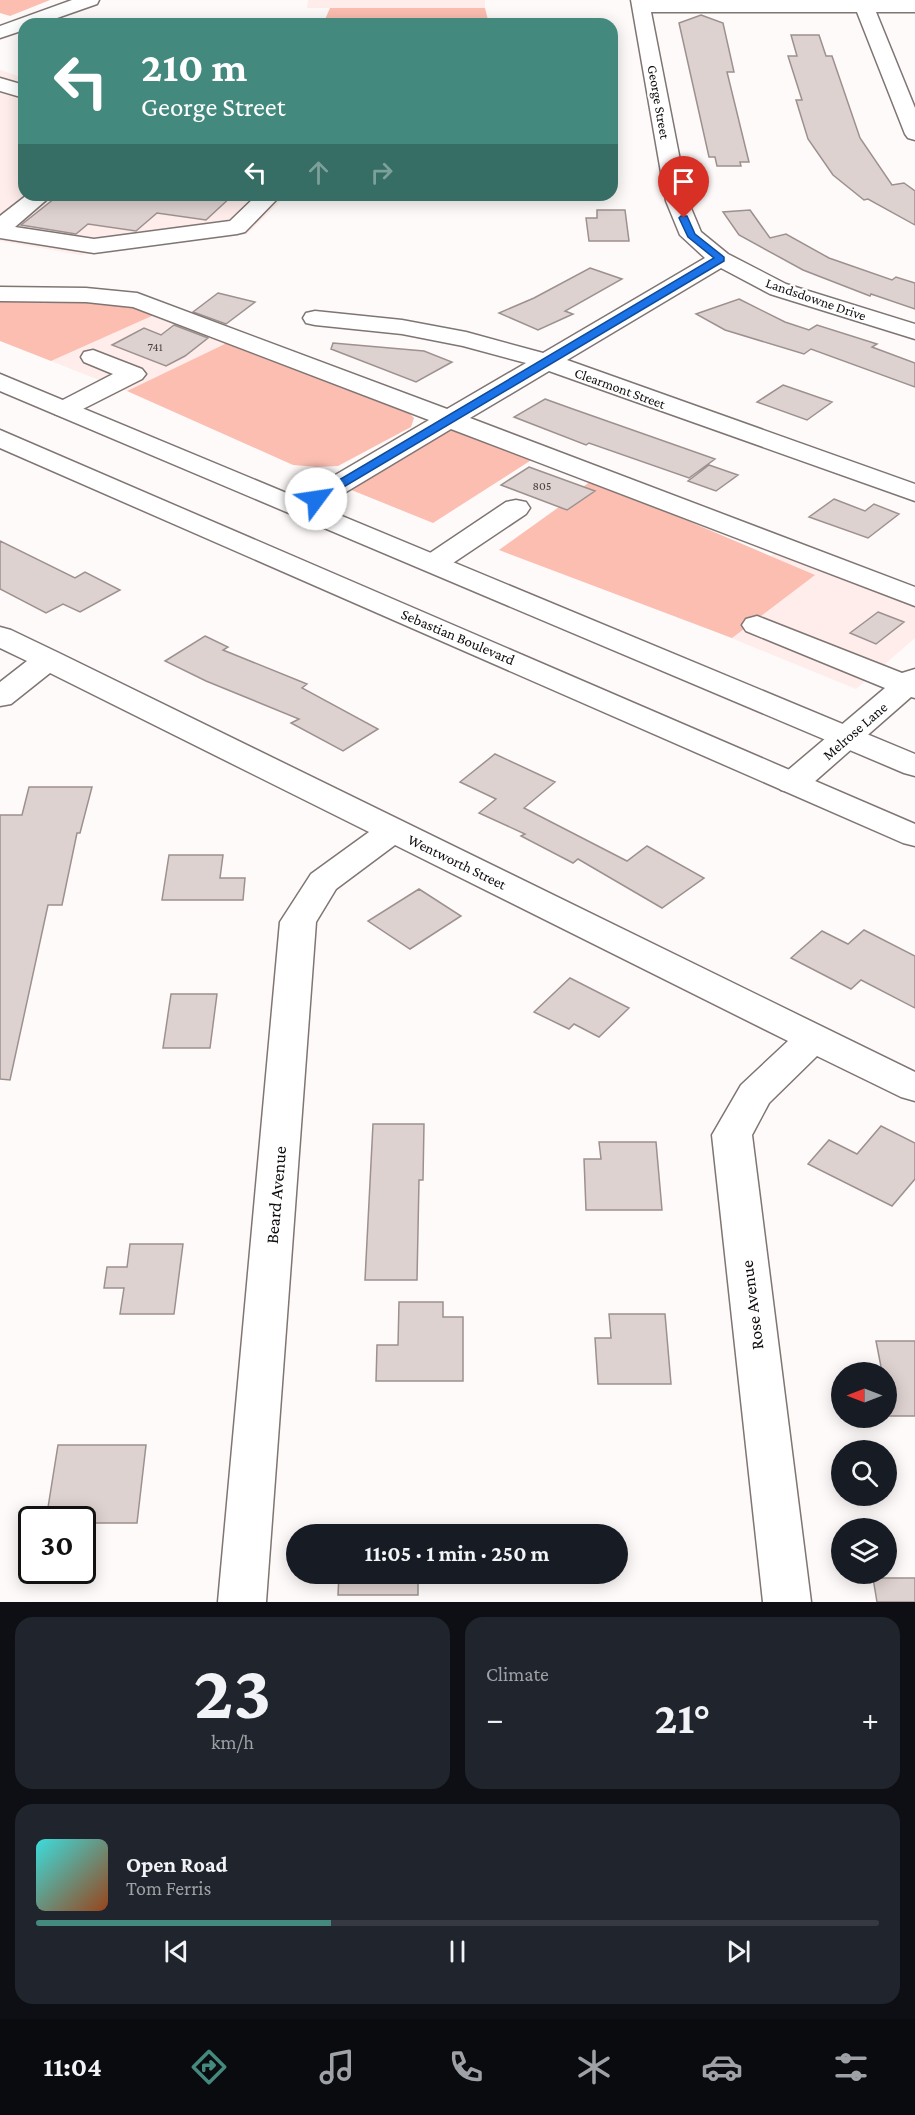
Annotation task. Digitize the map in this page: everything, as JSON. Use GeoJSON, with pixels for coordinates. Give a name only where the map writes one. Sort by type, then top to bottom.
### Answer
{"type":"FeatureCollection","features":[{"type":"Feature","properties":{"kind":"street"},"geometry":{"type":"LineString","coordinates":[[39,18],[90,0]]}},
{"type":"Feature","properties":{"kind":"street"},"geometry":{"type":"LineString","coordinates":[[641,3],[863,3],[915,6]]}},
{"type":"Feature","properties":{"kind":"street","name":"George Street"},"geometry":{"type":"LineString","coordinates":[[641,3],[677,201],[691,235],[720,259]]}},
{"type":"Feature","properties":{"kind":"street"},"geometry":{"type":"LineString","coordinates":[[863,3],[915,134]]}},
{"type":"Feature","properties":{"kind":"street"},"geometry":{"type":"LineString","coordinates":[[0,32],[18,26]]}},
{"type":"Feature","properties":{"kind":"street"},"geometry":{"type":"LineString","coordinates":[[0,84],[18,90]]}},
{"type":"Feature","properties":{"kind":"street"},"geometry":{"type":"LineString","coordinates":[[0,229],[34,201]]}},
{"type":"Feature","properties":{"kind":"street"},"geometry":{"type":"LineString","coordinates":[[0,229],[94,246],[105,245],[237,227],[264,201]]}},
{"type":"Feature","properties":{"kind":"street"},"geometry":{"type":"LineString","coordinates":[[301,507],[720,259]]}},
{"type":"Feature","properties":{"kind":"street","name":"Landsdowne Drive"},"geometry":{"type":"LineString","coordinates":[[720,259],[778,289],[915,333]]}},
{"type":"Feature","properties":{"kind":"street"},"geometry":{"type":"LineString","coordinates":[[0,294],[86,295],[137,300],[915,597]]}},
{"type":"Feature","properties":{"kind":"street","name":"Clearmont Street"},"geometry":{"type":"LineString","coordinates":[[315,318],[402,327],[466,339],[548,362],[915,493]]}},
{"type":"Feature","properties":{"kind":"street"},"geometry":{"type":"LineString","coordinates":[[64,409],[133,374],[93,357]]}},
{"type":"Feature","properties":{"kind":"street"},"geometry":{"type":"LineString","coordinates":[[0,382],[915,766]]}},
{"type":"Feature","properties":{"kind":"street","name":"Sebastian Boulevard"},"geometry":{"type":"LineString","coordinates":[[0,438],[915,836]]}},
{"type":"Feature","properties":{"kind":"street"},"geometry":{"type":"LineString","coordinates":[[434,563],[516,508]]}},
{"type":"Feature","properties":{"kind":"street"},"geometry":{"type":"LineString","coordinates":[[758,625],[912,684]]}},
{"type":"Feature","properties":{"kind":"street","name":"Wentworth Street"},"geometry":{"type":"LineString","coordinates":[[0,636],[915,1088]]}},
{"type":"Feature","properties":{"kind":"street"},"geometry":{"type":"LineString","coordinates":[[0,697],[48,659]]}},
{"type":"Feature","properties":{"kind":"street","name":"Melrose Lane"},"geometry":{"type":"LineString","coordinates":[[793,783],[912,684]]}},
{"type":"Feature","properties":{"kind":"street","name":"Beard Avenue"},"geometry":{"type":"LineString","coordinates":[[242,1602],[298,922],[323,882],[393,830]]}},
{"type":"Feature","properties":{"kind":"street","name":"Rose Avenue"},"geometry":{"type":"LineString","coordinates":[[787,1602],[732,1135],[755,1094],[813,1038]]}},
{"type":"Feature","properties":{"kind":"shaded area"},"geometry":{"type":"Polygon","coordinates":[[[0,0],[50,0],[10,16],[0,13],[0,0]]]}},
{"type":"Feature","properties":{"kind":"shaded area"},"geometry":{"type":"Polygon","coordinates":[[[308,0],[485,0],[485,8],[307,8],[308,0]]]}},
{"type":"Feature","properties":{"kind":"shaded area"},"geometry":{"type":"Polygon","coordinates":[[[330,8],[485,8],[488,18],[326,18],[330,8]]]}},
{"type":"Feature","properties":{"kind":"shaded area"},"geometry":{"type":"Polygon","coordinates":[[[0,70],[18,76],[18,201],[281,201],[247,234],[80,255],[0,241],[0,70]]]}},
{"type":"Feature","properties":{"kind":"shaded area"},"geometry":{"type":"Polygon","coordinates":[[[0,300],[124,303],[154,315],[51,361],[0,341],[0,300]]]}},
{"type":"Feature","properties":{"kind":"shaded area"},"geometry":{"type":"Polygon","coordinates":[[[154,315],[229,342],[127,391],[51,361],[154,315]]]}},
{"type":"Feature","properties":{"kind":"shaded area"},"geometry":{"type":"Polygon","coordinates":[[[229,342],[407,411],[414,418],[411,427],[338,466],[293,465],[127,391],[229,342]]]}},
{"type":"Feature","properties":{"kind":"shaded area"},"geometry":{"type":"Polygon","coordinates":[[[451,428],[536,457],[433,523],[349,489],[451,428]]]}},
{"type":"Feature","properties":{"kind":"shaded area"},"geometry":{"type":"Polygon","coordinates":[[[592,480],[815,575],[732,638],[499,550],[559,507],[567,510],[594,492],[583,487],[592,480]]]}},
{"type":"Feature","properties":{"kind":"shaded area"},"geometry":{"type":"Polygon","coordinates":[[[778,551],[915,603],[915,638],[856,689],[687,620],[778,551]]]}},
{"type":"Feature","properties":{"kind":"building"},"geometry":{"type":"Polygon","coordinates":[[[701,15],[723,23],[734,72],[727,72],[749,162],[740,162],[741,166],[717,166],[715,157],[709,157],[679,23],[701,15]]]}},
{"type":"Feature","properties":{"kind":"building"},"geometry":{"type":"Polygon","coordinates":[[[791,35],[819,35],[826,56],[832,56],[860,138],[892,185],[904,183],[915,191],[915,225],[868,199],[864,200],[833,175],[808,139],[796,100],[802,100],[788,56],[797,56],[791,35]]]}},
{"type":"Feature","properties":{"kind":"building"},"geometry":{"type":"Polygon","coordinates":[[[51,201],[227,201],[206,220],[157,213],[136,231],[88,224],[76,234],[21,225],[51,201]]]}},
{"type":"Feature","properties":{"kind":"building"},"geometry":{"type":"Polygon","coordinates":[[[597,210],[625,210],[629,241],[589,241],[586,218],[597,218],[597,210]]]}},
{"type":"Feature","properties":{"kind":"building"},"geometry":{"type":"Polygon","coordinates":[[[750,210],[770,238],[786,234],[829,258],[892,280],[896,277],[915,283],[915,309],[871,294],[870,296],[803,270],[739,235],[723,212],[750,210]]]}},
{"type":"Feature","properties":{"kind":"building"},"geometry":{"type":"Polygon","coordinates":[[[590,268],[622,279],[565,311],[573,314],[538,330],[499,313],[534,298],[590,268]]]}},
{"type":"Feature","properties":{"kind":"building"},"geometry":{"type":"Polygon","coordinates":[[[218,293],[255,302],[226,324],[193,312],[218,293]]]}},
{"type":"Feature","properties":{"kind":"building"},"geometry":{"type":"Polygon","coordinates":[[[739,299],[785,322],[809,330],[817,325],[877,344],[872,347],[915,363],[915,387],[811,349],[804,354],[725,330],[696,314],[739,299]]]}},
{"type":"Feature","properties":{"kind":"building"},"geometry":{"type":"Polygon","coordinates":[[[174,325],[208,338],[185,356],[166,366],[112,345],[144,328],[161,335],[174,325]]]}},
{"type":"Feature","properties":{"kind":"building"},"geometry":{"type":"Polygon","coordinates":[[[333,343],[424,351],[452,362],[416,382],[331,349],[333,343]]]}},
{"type":"Feature","properties":{"kind":"building"},"geometry":{"type":"Polygon","coordinates":[[[783,385],[832,402],[807,420],[757,402],[783,385]]]}},
{"type":"Feature","properties":{"kind":"building"},"geometry":{"type":"Polygon","coordinates":[[[545,399],[715,459],[689,478],[589,443],[586,445],[514,417],[545,399]]]}},
{"type":"Feature","properties":{"kind":"building"},"geometry":{"type":"Polygon","coordinates":[[[709,465],[738,475],[716,491],[688,481],[709,465]]]}},
{"type":"Feature","properties":{"kind":"building"},"geometry":{"type":"Polygon","coordinates":[[[529,467],[595,491],[567,510],[501,485],[529,467]]]}},
{"type":"Feature","properties":{"kind":"building"},"geometry":{"type":"Polygon","coordinates":[[[834,499],[865,511],[874,504],[899,514],[868,538],[809,517],[834,499]]]}},
{"type":"Feature","properties":{"kind":"building"},"geometry":{"type":"Polygon","coordinates":[[[0,541],[75,578],[85,572],[120,590],[80,612],[63,604],[46,613],[0,589],[0,541]]]}},
{"type":"Feature","properties":{"kind":"building"},"geometry":{"type":"Polygon","coordinates":[[[878,612],[904,622],[876,644],[850,633],[878,612]]]}},
{"type":"Feature","properties":{"kind":"building"},"geometry":{"type":"Polygon","coordinates":[[[205,636],[228,647],[223,650],[307,684],[302,688],[378,729],[343,751],[291,723],[299,719],[206,681],[165,661],[205,636]]]}},
{"type":"Feature","properties":{"kind":"building"},"geometry":{"type":"Polygon","coordinates":[[[495,754],[555,782],[524,808],[627,861],[647,846],[704,878],[662,908],[578,859],[573,863],[521,836],[525,834],[479,813],[496,799],[460,782],[495,754]]]}},
{"type":"Feature","properties":{"kind":"building"},"geometry":{"type":"Polygon","coordinates":[[[29,787],[92,787],[80,833],[77,833],[62,905],[48,905],[10,1080],[0,1079],[0,815],[22,815],[29,787]]]}},
{"type":"Feature","properties":{"kind":"building"},"geometry":{"type":"Polygon","coordinates":[[[169,855],[223,855],[220,878],[245,878],[243,900],[162,900],[169,855]]]}},
{"type":"Feature","properties":{"kind":"building"},"geometry":{"type":"Polygon","coordinates":[[[419,889],[461,916],[410,949],[368,921],[419,889]]]}},
{"type":"Feature","properties":{"kind":"building"},"geometry":{"type":"Polygon","coordinates":[[[864,930],[915,956],[915,1008],[861,980],[851,989],[791,958],[822,931],[848,944],[864,930]]]}},
{"type":"Feature","properties":{"kind":"building"},"geometry":{"type":"Polygon","coordinates":[[[570,978],[629,1008],[599,1037],[574,1024],[569,1029],[534,1012],[570,978]]]}},
{"type":"Feature","properties":{"kind":"building"},"geometry":{"type":"Polygon","coordinates":[[[171,994],[217,994],[210,1048],[163,1048],[171,994]]]}},
{"type":"Feature","properties":{"kind":"building"},"geometry":{"type":"Polygon","coordinates":[[[373,1124],[424,1124],[423,1180],[419,1180],[417,1280],[365,1280],[373,1124]]]}},
{"type":"Feature","properties":{"kind":"building"},"geometry":{"type":"Polygon","coordinates":[[[881,1126],[915,1143],[915,1179],[892,1206],[808,1164],[829,1140],[857,1154],[881,1126]]]}},
{"type":"Feature","properties":{"kind":"building"},"geometry":{"type":"Polygon","coordinates":[[[599,1142],[656,1142],[662,1210],[586,1210],[584,1159],[601,1159],[599,1142]]]}},
{"type":"Feature","properties":{"kind":"building"},"geometry":{"type":"Polygon","coordinates":[[[130,1244],[183,1244],[174,1314],[120,1314],[124,1288],[104,1288],[107,1267],[127,1267],[130,1244]]]}},
{"type":"Feature","properties":{"kind":"building"},"geometry":{"type":"Polygon","coordinates":[[[399,1302],[443,1302],[443,1317],[463,1317],[463,1381],[376,1381],[377,1345],[398,1345],[399,1302]]]}},
{"type":"Feature","properties":{"kind":"building"},"geometry":{"type":"Polygon","coordinates":[[[609,1314],[665,1314],[671,1384],[598,1384],[595,1338],[611,1338],[609,1314]]]}},
{"type":"Feature","properties":{"kind":"building"},"geometry":{"type":"Polygon","coordinates":[[[876,1341],[915,1341],[915,1416],[897,1416],[897,1362],[880,1362],[876,1341]]]}},
{"type":"Feature","properties":{"kind":"building"},"geometry":{"type":"Polygon","coordinates":[[[58,1445],[146,1445],[137,1523],[96,1523],[96,1506],[48,1506],[58,1445]]]}},
{"type":"Feature","properties":{"kind":"building"},"geometry":{"type":"Polygon","coordinates":[[[897,1578],[915,1578],[915,1602],[877,1602],[874,1584],[897,1584],[897,1578]]]}},
{"type":"Feature","properties":{"kind":"building"},"geometry":{"type":"Polygon","coordinates":[[[339,1584],[418,1584],[418,1595],[338,1595],[339,1584]]]}},
{"type":"Feature","properties":{"kind":"route"},"geometry":{"type":"LineString","coordinates":[[316,499],[720,259],[691,235],[684,218]]}}]}
